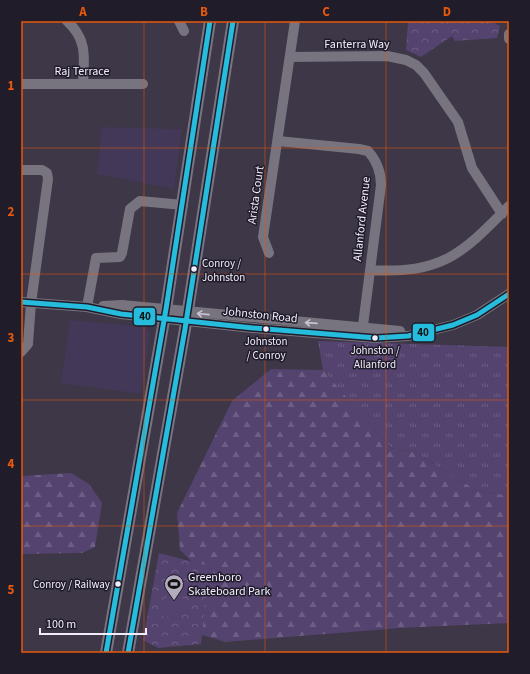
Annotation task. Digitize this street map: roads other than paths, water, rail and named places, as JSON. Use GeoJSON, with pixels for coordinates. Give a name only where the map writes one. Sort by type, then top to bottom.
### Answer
{"type":"FeatureCollection","features":[{"type":"Feature","properties":{"kind":"main road"},"geometry":{"type":"LineString","coordinates":[[106,653],[189,169],[210,21]]}},
{"type":"Feature","properties":{"kind":"main road"},"geometry":{"type":"LineString","coordinates":[[128,653],[187,316],[233,21]]}},
{"type":"Feature","properties":{"kind":"main road"},"geometry":{"type":"LineString","coordinates":[[189,169],[210,171]]}},
{"type":"Feature","properties":{"kind":"street"},"geometry":{"type":"LineString","coordinates":[[67,21],[78,31],[84,46],[83,84]]}},
{"type":"Feature","properties":{"kind":"street"},"geometry":{"type":"LineString","coordinates":[[179,21],[184,30]]}},
{"type":"Feature","properties":{"kind":"street"},"geometry":{"type":"LineString","coordinates":[[278,141],[295,21]]}},
{"type":"Feature","properties":{"kind":"street"},"geometry":{"type":"LineString","coordinates":[[509,34],[509,39]]}},
{"type":"Feature","properties":{"kind":"street","name":"Fanterra Way"},"geometry":{"type":"LineString","coordinates":[[290,57],[387,56],[406,60],[416,65],[424,73],[458,122],[472,168],[506,210]]}},
{"type":"Feature","properties":{"kind":"street","name":"Raj Terrace"},"geometry":{"type":"LineString","coordinates":[[21,84],[143,84]]}},
{"type":"Feature","properties":{"kind":"street","name":"Arista Court"},"geometry":{"type":"LineString","coordinates":[[269,253],[263,237],[278,141]]}},
{"type":"Feature","properties":{"kind":"street","name":"Allanford Avenue"},"geometry":{"type":"LineString","coordinates":[[278,141],[359,149],[368,151],[374,157],[381,175],[381,185],[362,333]]}},
{"type":"Feature","properties":{"kind":"street"},"geometry":{"type":"LineString","coordinates":[[21,170],[42,170],[48,173],[26,302],[28,344],[21,352]]}},
{"type":"Feature","properties":{"kind":"street"},"geometry":{"type":"LineString","coordinates":[[87,307],[96,258],[120,257],[130,209],[133,205],[140,201],[183,205]]}},
{"type":"Feature","properties":{"kind":"street"},"geometry":{"type":"LineString","coordinates":[[370,270],[415,270],[445,260],[468,246],[506,210]]}},
{"type":"Feature","properties":{"kind":"street","name":"Johnston Road"},"geometry":{"type":"LineString","coordinates":[[26,302],[87,307],[122,306],[165,314],[362,333],[430,331],[469,319],[509,294]]}},
{"type":"Feature","properties":{"kind":"place","name":"Conroy / Johnston"},"geometry":{"type":"Point","coordinates":[194,269]}},
{"type":"Feature","properties":{"kind":"place","name":"Johnston / Conroy"},"geometry":{"type":"Point","coordinates":[266,329]}},
{"type":"Feature","properties":{"kind":"place","name":"Johnston / Allanford"},"geometry":{"type":"Point","coordinates":[375,338]}},
{"type":"Feature","properties":{"kind":"place","name":"Conroy / Railway"},"geometry":{"type":"Point","coordinates":[118,584]}},
{"type":"Feature","properties":{"kind":"place","name":"Greenboro Skateboard Park"},"geometry":{"type":"Point","coordinates":[174,601]}}]}
